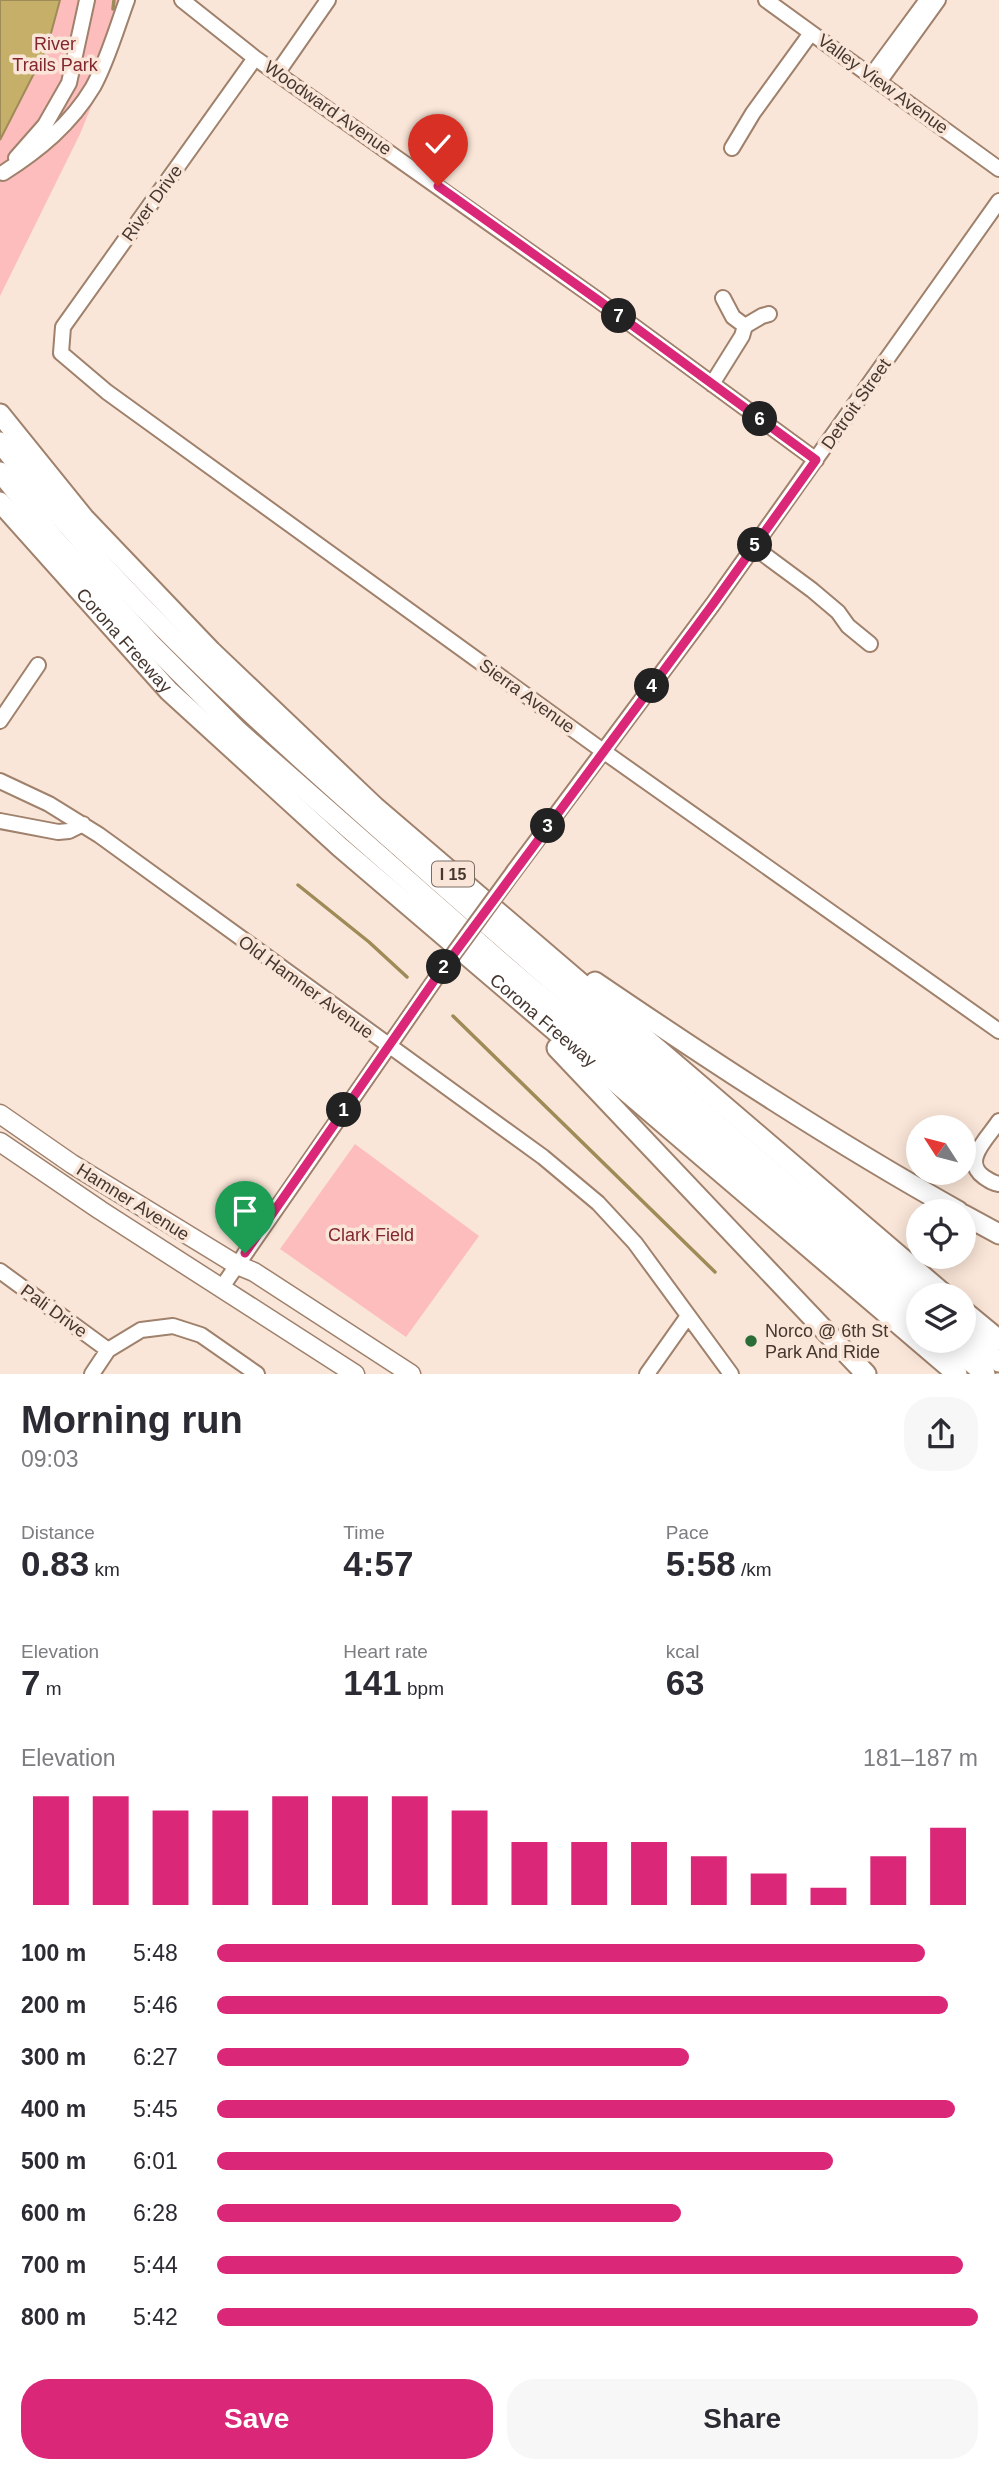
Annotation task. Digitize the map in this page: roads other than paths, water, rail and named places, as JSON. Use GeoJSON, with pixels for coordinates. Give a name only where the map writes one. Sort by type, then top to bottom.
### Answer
{"type":"FeatureCollection","features":[{"type":"Feature","properties":{"kind":"highway","name":"I 15"},"geometry":{"type":"LineString","coordinates":[[0,414],[84,517],[211,651],[375,807],[931,1283]]}},
{"type":"Feature","properties":{"kind":"highway"},"geometry":{"type":"LineString","coordinates":[[0,442],[29,480],[133,598],[248,713],[502,937],[906,1284]]}},
{"type":"Feature","properties":{"kind":"highway"},"geometry":{"type":"LineString","coordinates":[[0,472],[74,561],[152,645],[238,731],[503,964],[906,1307]]}},
{"type":"Feature","properties":{"kind":"highway","name":"Corona Freeway"},"geometry":{"type":"LineString","coordinates":[[0,502],[169,691],[340,846],[957,1374]]}},
{"type":"Feature","properties":{"kind":"highway"},"geometry":{"type":"LineString","coordinates":[[519,931],[736,1078],[937,1199]]}},
{"type":"Feature","properties":{"kind":"highway"},"geometry":{"type":"LineString","coordinates":[[485,971],[866,1374]]}},
{"type":"Feature","properties":{"kind":"highway"},"geometry":{"type":"LineString","coordinates":[[976,1221],[999,1234]]}},
{"type":"Feature","properties":{"kind":"highway"},"geometry":{"type":"LineString","coordinates":[[976,1321],[999,1340]]}},
{"type":"Feature","properties":{"kind":"highway"},"geometry":{"type":"LineString","coordinates":[[976,1343],[999,1362]]}},
{"type":"Feature","properties":{"kind":"highway"},"geometry":{"type":"LineString","coordinates":[[960,1353],[985,1374]]}},
{"type":"Feature","properties":{"kind":"main road","name":"Hamner Avenue"},"geometry":{"type":"LineString","coordinates":[[0,1114],[72,1164],[237,1265],[254,1272],[411,1374]]}},
{"type":"Feature","properties":{"kind":"main road","name":"Hamner Avenue"},"geometry":{"type":"LineString","coordinates":[[0,1142],[100,1210],[355,1374]]}},
{"type":"Feature","properties":{"kind":"street"},"geometry":{"type":"LineString","coordinates":[[1,176],[44,125],[69,83],[88,0]]}},
{"type":"Feature","properties":{"kind":"street"},"geometry":{"type":"LineString","coordinates":[[1,176],[70,120],[94,85],[127,0]]}},
{"type":"Feature","properties":{"kind":"street","name":"Woodward Avenue"},"geometry":{"type":"LineString","coordinates":[[182,0],[255,58],[598,300],[816,460]]}},
{"type":"Feature","properties":{"kind":"street"},"geometry":{"type":"LineString","coordinates":[[278,72],[328,0]]}},
{"type":"Feature","properties":{"kind":"street","name":"Valley View Avenue"},"geometry":{"type":"LineString","coordinates":[[766,0],[999,169]]}},
{"type":"Feature","properties":{"kind":"street"},"geometry":{"type":"LineString","coordinates":[[875,79],[927,0]]}},
{"type":"Feature","properties":{"kind":"street"},"geometry":{"type":"LineString","coordinates":[[875,79],[938,0]]}},
{"type":"Feature","properties":{"kind":"street"},"geometry":{"type":"LineString","coordinates":[[732,148],[753,113],[811,33]]}},
{"type":"Feature","properties":{"kind":"street","name":"River Drive"},"geometry":{"type":"LineString","coordinates":[[61,353],[63,327],[255,58]]}},
{"type":"Feature","properties":{"kind":"street","name":"Detroit Street"},"geometry":{"type":"LineString","coordinates":[[222,1287],[436,978],[754,547],[999,201]]}},
{"type":"Feature","properties":{"kind":"street"},"geometry":{"type":"LineString","coordinates":[[723,298],[733,317],[745,326]]}},
{"type":"Feature","properties":{"kind":"street"},"geometry":{"type":"LineString","coordinates":[[712,384],[742,336],[745,326],[769,314]]}},
{"type":"Feature","properties":{"kind":"street","name":"Sierra Avenue"},"geometry":{"type":"LineString","coordinates":[[61,353],[107,392],[603,751],[999,1031]]}},
{"type":"Feature","properties":{"kind":"street"},"geometry":{"type":"LineString","coordinates":[[754,547],[813,590],[870,644]]}},
{"type":"Feature","properties":{"kind":"street"},"geometry":{"type":"LineString","coordinates":[[0,721],[38,665]]}},
{"type":"Feature","properties":{"kind":"street","name":"Old Hamner Avenue"},"geometry":{"type":"LineString","coordinates":[[0,781],[49,804],[83,824],[388,1047],[520,1139],[598,1203],[635,1243],[731,1374]]}},
{"type":"Feature","properties":{"kind":"street"},"geometry":{"type":"LineString","coordinates":[[0,821],[58,832],[69,831],[83,824]]}},
{"type":"Feature","properties":{"kind":"street"},"geometry":{"type":"LineString","coordinates":[[999,1121],[975,1156],[973,1164],[977,1172],[999,1184]]}},
{"type":"Feature","properties":{"kind":"street","name":"Pali Drive"},"geometry":{"type":"LineString","coordinates":[[0,1271],[108,1350]]}},
{"type":"Feature","properties":{"kind":"street"},"geometry":{"type":"LineString","coordinates":[[647,1374],[688,1316]]}},
{"type":"Feature","properties":{"kind":"street"},"geometry":{"type":"LineString","coordinates":[[92,1374],[108,1350],[141,1330],[173,1326],[201,1335],[257,1374]]}},
{"type":"Feature","properties":{"kind":"waterway"},"geometry":{"type":"LineString","coordinates":[[113,9],[114,0]]}},
{"type":"Feature","properties":{"kind":"waterway"},"geometry":{"type":"LineString","coordinates":[[298,885],[369,942],[407,977]]}},
{"type":"Feature","properties":{"kind":"waterway"},"geometry":{"type":"LineString","coordinates":[[453,1016],[715,1272]]}},
{"type":"Feature","properties":{"kind":"place","name":"Norco @ 6th St Park And Ride"},"geometry":{"type":"Point","coordinates":[751,1341]}},
{"type":"Feature","properties":{"kind":"park label","name":"River Trails Park"},"geometry":{"type":"Point","coordinates":[55,54]}},
{"type":"Feature","properties":{"kind":"park label","name":"Clark Field"},"geometry":{"type":"Point","coordinates":[371,1235]}}]}
